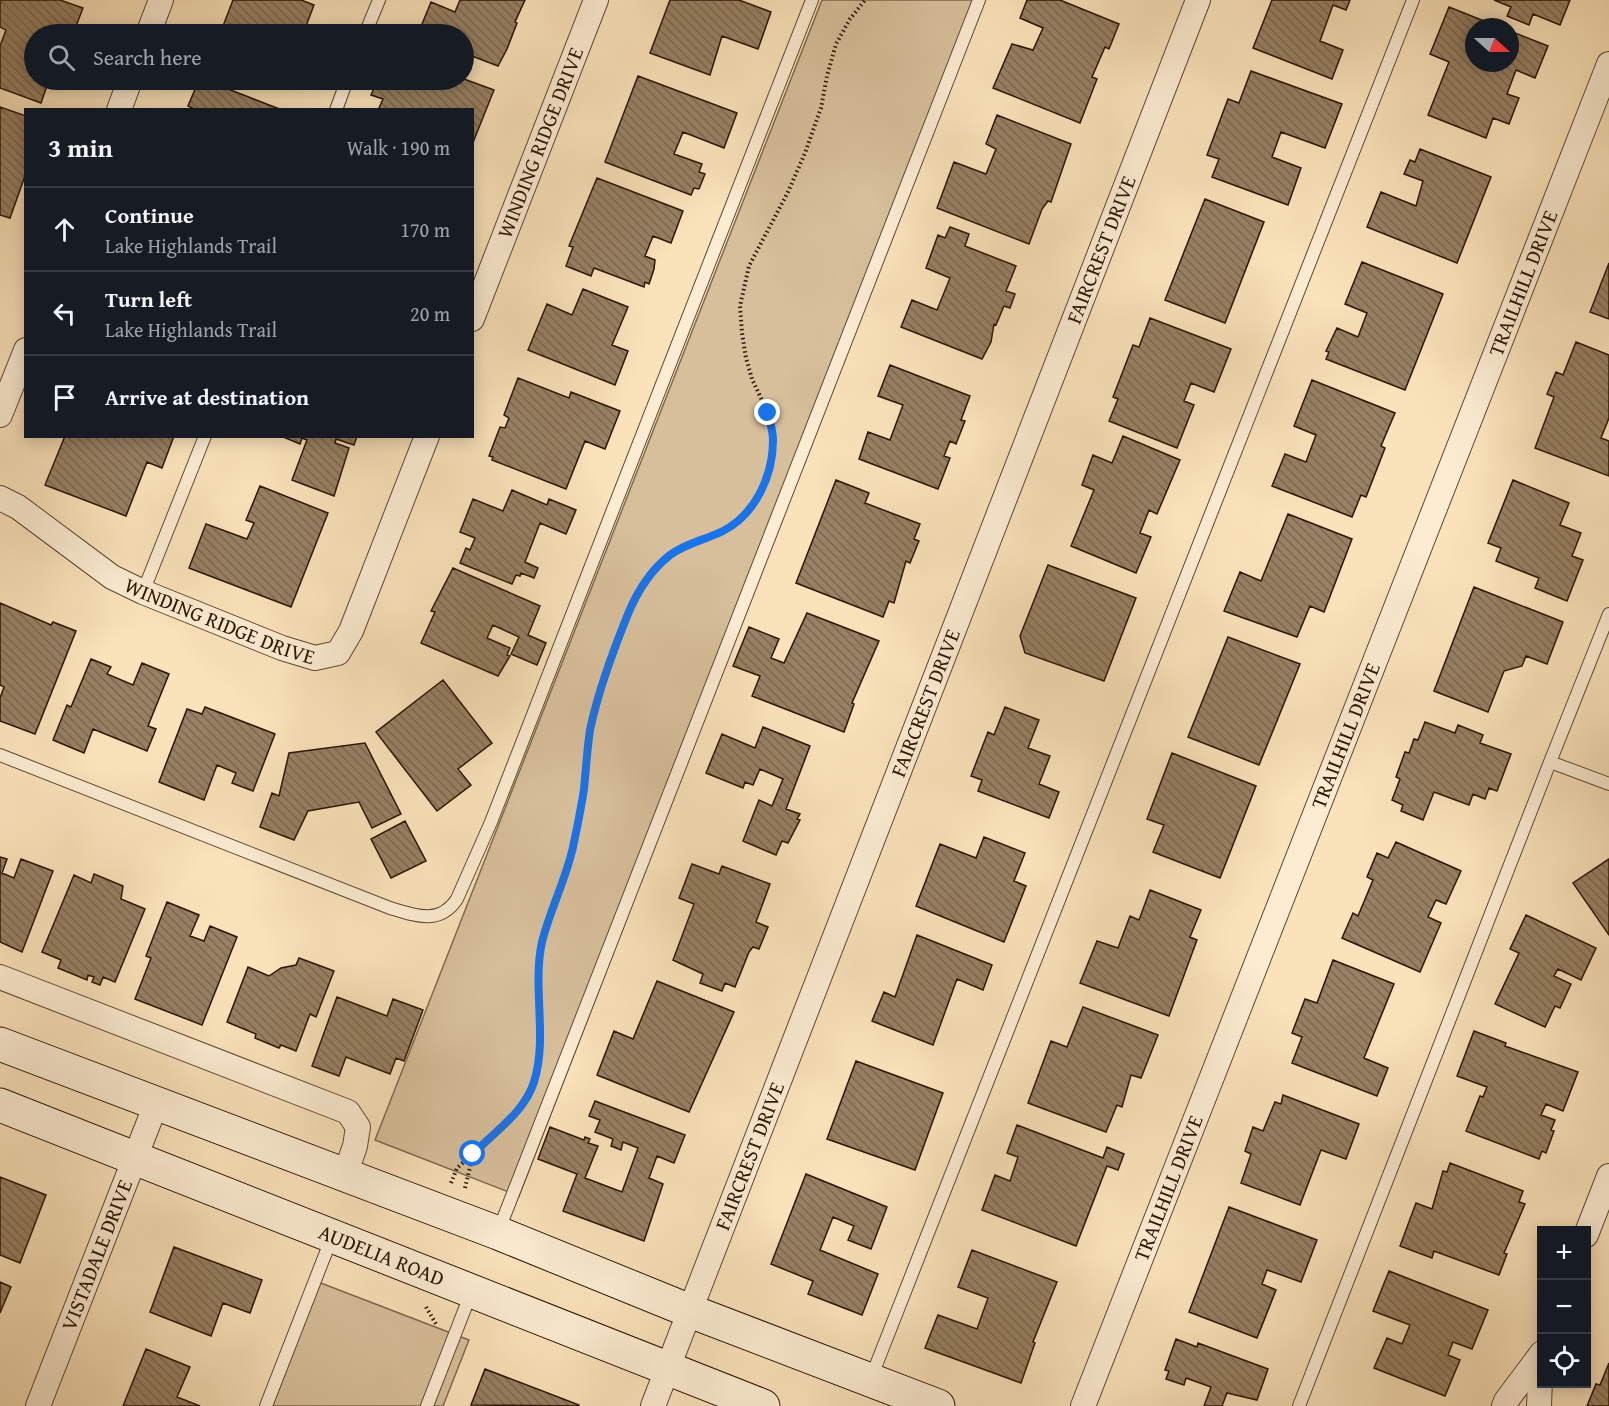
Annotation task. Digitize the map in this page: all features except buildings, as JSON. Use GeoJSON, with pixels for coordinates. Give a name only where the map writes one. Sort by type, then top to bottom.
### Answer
{"type":"FeatureCollection","features":[{"type":"Feature","properties":{"kind":"main road"},"geometry":{"type":"LineString","coordinates":[[0,1044],[498,1233],[690,1311],[938,1406]]}},
{"type":"Feature","properties":{"kind":"main road","name":"AUDELIA ROAD"},"geometry":{"type":"LineString","coordinates":[[0,1105],[763,1406]]}},
{"type":"Feature","properties":{"kind":"street"},"geometry":{"type":"LineString","coordinates":[[152,24],[161,0]]}},
{"type":"Feature","properties":{"kind":"street","name":"WINDING RIDGE DRIVE"},"geometry":{"type":"LineString","coordinates":[[474,314],[596,0]]}},
{"type":"Feature","properties":{"kind":"street","name":"FAIRCREST DRIVE"},"geometry":{"type":"LineString","coordinates":[[653,1406],[1198,0]]}},
{"type":"Feature","properties":{"kind":"street","name":"TRAILHILL DRIVE"},"geometry":{"type":"LineString","coordinates":[[1083,1406],[1609,64]]}},
{"type":"Feature","properties":{"kind":"street"},"geometry":{"type":"LineString","coordinates":[[120,108],[126,90]]}},
{"type":"Feature","properties":{"kind":"street"},"geometry":{"type":"LineString","coordinates":[[0,415],[24,355]]}},
{"type":"Feature","properties":{"kind":"street","name":"WINDING RIDGE DRIVE"},"geometry":{"type":"LineString","coordinates":[[0,498],[18,507],[112,577],[143,592],[282,648],[315,658],[338,653],[351,631],[426,438]]}},
{"type":"Feature","properties":{"kind":"street"},"geometry":{"type":"LineString","coordinates":[[0,977],[348,1113],[358,1127],[355,1146],[345,1175]]}},
{"type":"Feature","properties":{"kind":"street","name":"VISTADALE DRIVE"},"geometry":{"type":"LineString","coordinates":[[38,1406],[156,1104]]}},
{"type":"Feature","properties":{"kind":"street"},"geometry":{"type":"LineString","coordinates":[[1590,1226],[1609,1176]]}},
{"type":"Feature","properties":{"kind":"street"},"geometry":{"type":"LineString","coordinates":[[1504,1406],[1537,1359]]}},
{"type":"Feature","properties":{"kind":"street"},"geometry":{"type":"LineString","coordinates":[[1539,1406],[1540,1388]]}},
{"type":"Feature","properties":{"kind":"lane"},"geometry":{"type":"LineString","coordinates":[[370,24],[379,0]]}},
{"type":"Feature","properties":{"kind":"lane"},"geometry":{"type":"LineString","coordinates":[[0,754],[390,908],[418,916],[437,915],[450,909],[458,899],[491,822],[812,0]]}},
{"type":"Feature","properties":{"kind":"lane"},"geometry":{"type":"LineString","coordinates":[[498,1233],[979,0]]}},
{"type":"Feature","properties":{"kind":"lane"},"geometry":{"type":"LineString","coordinates":[[871,1379],[1413,0]]}},
{"type":"Feature","properties":{"kind":"lane"},"geometry":{"type":"LineString","coordinates":[[337,108],[344,90]]}},
{"type":"Feature","properties":{"kind":"lane"},"geometry":{"type":"LineString","coordinates":[[143,592],[204,438]]}},
{"type":"Feature","properties":{"kind":"lane"},"geometry":{"type":"LineString","coordinates":[[1299,1406],[1609,614]]}},
{"type":"Feature","properties":{"kind":"lane"},"geometry":{"type":"LineString","coordinates":[[1550,762],[1609,784]]}},
{"type":"Feature","properties":{"kind":"lane"},"geometry":{"type":"LineString","coordinates":[[266,1406],[333,1236]]}},
{"type":"Feature","properties":{"kind":"lane"},"geometry":{"type":"LineString","coordinates":[[427,1406],[472,1291]]}},
{"type":"Feature","properties":{"kind":"path"},"geometry":{"type":"LineString","coordinates":[[534,1082],[540,1032],[538,972],[542,942],[572,850],[580,817],[591,729],[602,688],[629,612],[644,583],[669,556],[687,545],[724,530],[740,518],[754,502],[767,479],[771,465],[773,437],[768,413],[752,379],[746,358],[740,306],[749,266],[788,192],[805,153],[821,108],[836,44],[850,19],[865,0]]}},
{"type":"Feature","properties":{"kind":"path"},"geometry":{"type":"LineString","coordinates":[[473,1154],[506,1124],[525,1102]]}},
{"type":"Feature","properties":{"kind":"shaded area"},"geometry":{"type":"Polygon","coordinates":[[[822,0],[983,0],[519,1196],[375,1140],[822,0]]]}},
{"type":"Feature","properties":{"kind":"shaded area"},"geometry":{"type":"Polygon","coordinates":[[[313,1280],[469,1340],[443,1406],[264,1406],[313,1280]]]}},
{"type":"Feature","properties":{"kind":"route"},"geometry":{"type":"LineString","coordinates":[[473,1154],[506,1124],[525,1102],[534,1082],[540,1032],[538,972],[542,942],[572,850],[580,817],[591,729],[602,688],[629,612],[644,583],[669,556],[687,545],[724,530],[740,518],[754,502],[767,479],[771,465],[773,437],[768,413]]}}]}
